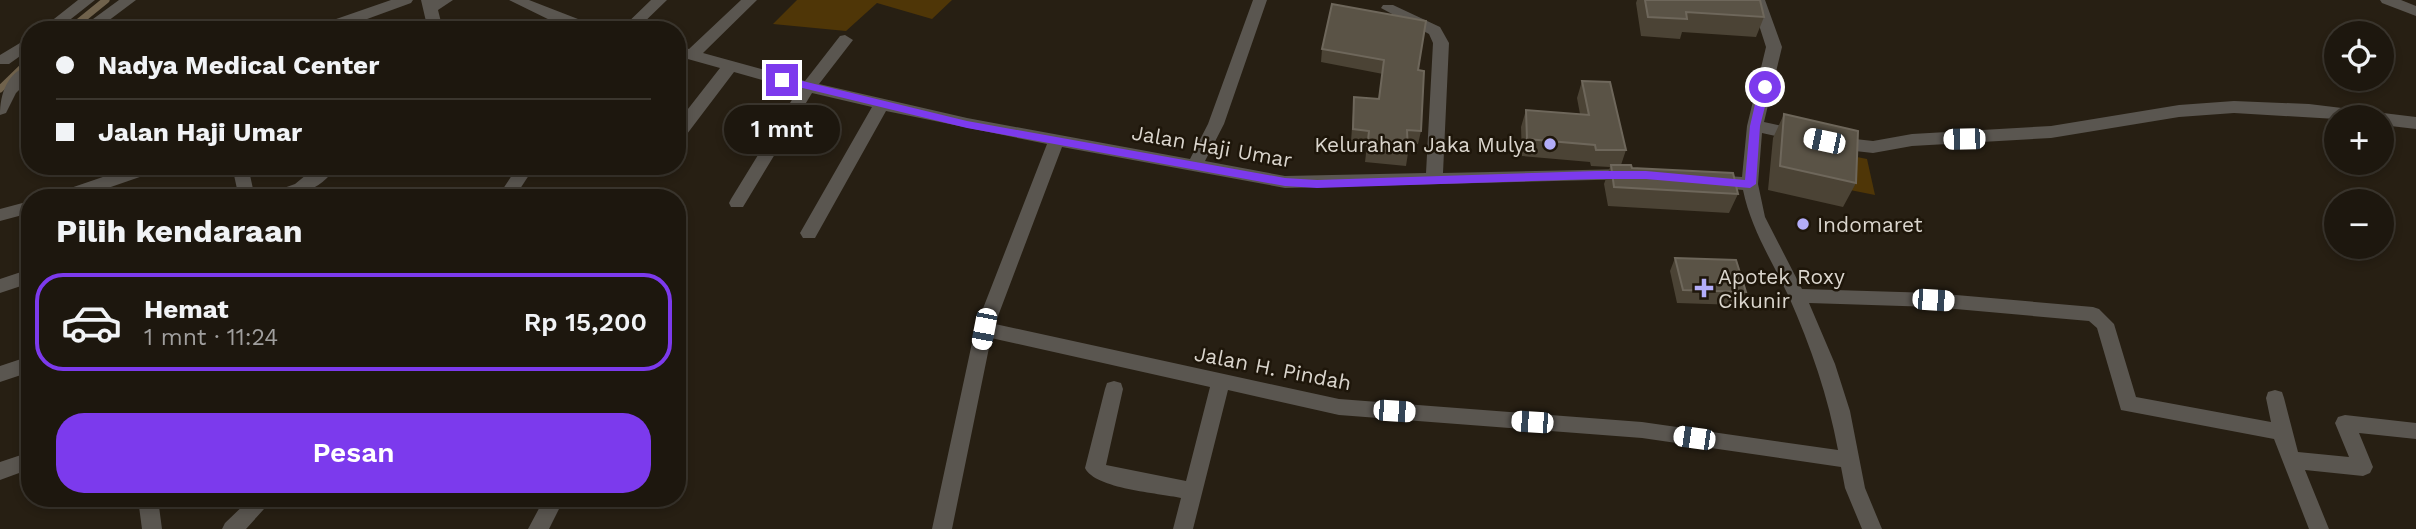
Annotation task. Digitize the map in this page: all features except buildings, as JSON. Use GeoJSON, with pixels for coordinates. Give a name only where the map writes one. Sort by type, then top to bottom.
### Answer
{"type":"FeatureCollection","features":[{"type":"Feature","properties":{"kind":"street"},"geometry":{"type":"LineString","coordinates":[[59,21],[88,0]]}},
{"type":"Feature","properties":{"kind":"street"},"geometry":{"type":"LineString","coordinates":[[98,21],[129,0]]}},
{"type":"Feature","properties":{"kind":"street"},"geometry":{"type":"LineString","coordinates":[[348,21],[407,0]]}},
{"type":"Feature","properties":{"kind":"street"},"geometry":{"type":"LineString","coordinates":[[434,21],[429,4],[446,0]]}},
{"type":"Feature","properties":{"kind":"street"},"geometry":{"type":"LineString","coordinates":[[516,0],[563,21]]}},
{"type":"Feature","properties":{"kind":"street"},"geometry":{"type":"LineString","coordinates":[[637,21],[660,0]]}},
{"type":"Feature","properties":{"kind":"street"},"geometry":{"type":"LineString","coordinates":[[686,52],[750,0]]}},
{"type":"Feature","properties":{"kind":"street"},"geometry":{"type":"LineString","coordinates":[[1194,166],[1216,124],[1260,0]]}},
{"type":"Feature","properties":{"kind":"street"},"geometry":{"type":"LineString","coordinates":[[1758,0],[1774,47],[1755,126],[1750,184],[1757,216],[1797,296],[1826,363],[1855,488],[1872,529]]}},
{"type":"Feature","properties":{"kind":"street"},"geometry":{"type":"LineString","coordinates":[[2387,0],[2416,10]]}},
{"type":"Feature","properties":{"kind":"street"},"geometry":{"type":"LineString","coordinates":[[1388,8],[1435,31],[1441,43],[1434,180]]}},
{"type":"Feature","properties":{"kind":"street"},"geometry":{"type":"LineString","coordinates":[[737,203],[808,87],[845,40]]}},
{"type":"Feature","properties":{"kind":"street"},"geometry":{"type":"LineString","coordinates":[[4,60],[21,48]]}},
{"type":"Feature","properties":{"kind":"street","name":"Jalan Haji Umar"},"geometry":{"type":"LineString","coordinates":[[686,53],[808,87],[967,124],[1285,182],[1646,175]]}},
{"type":"Feature","properties":{"kind":"street"},"geometry":{"type":"LineString","coordinates":[[686,123],[730,66]]}},
{"type":"Feature","properties":{"kind":"street"},"geometry":{"type":"LineString","coordinates":[[0,109],[10,90],[21,80]]}},
{"type":"Feature","properties":{"kind":"street"},"geometry":{"type":"LineString","coordinates":[[809,233],[882,104]]}},
{"type":"Feature","properties":{"kind":"street"},"geometry":{"type":"LineString","coordinates":[[1755,126],[1847,146],[1873,147],[1912,139],[2051,132],[2179,111],[2207,109],[2324,112]]}},
{"type":"Feature","properties":{"kind":"street"},"geometry":{"type":"LineString","coordinates":[[2394,120],[2416,123]]}},
{"type":"Feature","properties":{"kind":"street"},"geometry":{"type":"LineString","coordinates":[[942,529],[984,329],[1057,139]]}},
{"type":"Feature","properties":{"kind":"street"},"geometry":{"type":"LineString","coordinates":[[86,189],[127,175]]}},
{"type":"Feature","properties":{"kind":"street"},"geometry":{"type":"LineString","coordinates":[[298,189],[318,175]]}},
{"type":"Feature","properties":{"kind":"street"},"geometry":{"type":"LineString","coordinates":[[1698,180],[1750,184]]}},
{"type":"Feature","properties":{"kind":"street"},"geometry":{"type":"LineString","coordinates":[[0,215],[21,209]]}},
{"type":"Feature","properties":{"kind":"street"},"geometry":{"type":"LineString","coordinates":[[0,286],[21,279]]}},
{"type":"Feature","properties":{"kind":"street"},"geometry":{"type":"LineString","coordinates":[[1797,296],[1933,300],[2093,314],[2105,324],[2128,404],[2282,432]]}},
{"type":"Feature","properties":{"kind":"street","name":"Jalan H. Pindah"},"geometry":{"type":"LineString","coordinates":[[984,329],[1339,407],[1642,430],[1850,460]]}},
{"type":"Feature","properties":{"kind":"street"},"geometry":{"type":"LineString","coordinates":[[0,374],[21,367]]}},
{"type":"Feature","properties":{"kind":"street"},"geometry":{"type":"LineString","coordinates":[[1183,529],[1221,382]]}},
{"type":"Feature","properties":{"kind":"street"},"geometry":{"type":"LineString","coordinates":[[1114,388],[1095,468],[1103,474],[1193,491]]}},
{"type":"Feature","properties":{"kind":"street"},"geometry":{"type":"LineString","coordinates":[[2275,398],[2291,460],[2319,529]]}},
{"type":"Feature","properties":{"kind":"street"},"geometry":{"type":"LineString","coordinates":[[2291,460],[2363,467],[2345,424],[2416,431]]}},
{"type":"Feature","properties":{"kind":"street"},"geometry":{"type":"LineString","coordinates":[[0,471],[21,463]]}},
{"type":"Feature","properties":{"kind":"street"},"geometry":{"type":"LineString","coordinates":[[149,507],[152,529]]}},
{"type":"Feature","properties":{"kind":"street"},"geometry":{"type":"LineString","coordinates":[[232,529],[255,507]]}},
{"type":"Feature","properties":{"kind":"street"},"geometry":{"type":"LineString","coordinates":[[538,529],[550,507]]}},
{"type":"Feature","properties":{"kind":"shaded area"},"geometry":{"type":"Polygon","coordinates":[[[797,0],[952,0],[932,19],[877,3],[846,31],[773,24],[797,0]]]}},
{"type":"Feature","properties":{"kind":"shaded area"},"geometry":{"type":"Polygon","coordinates":[[[1847,155],[1867,159],[1875,195],[1845,189],[1847,155]]]}},
{"type":"Feature","properties":{"kind":"waterway"},"geometry":{"type":"LineString","coordinates":[[80,21],[106,0]]}},
{"type":"Feature","properties":{"kind":"waterway"},"geometry":{"type":"LineString","coordinates":[[0,89],[21,69]]}},
{"type":"Feature","properties":{"kind":"place","name":"Kelurahan Jaka Mulya"},"geometry":{"type":"Point","coordinates":[1550,144]}},
{"type":"Feature","properties":{"kind":"place","name":"Indomaret"},"geometry":{"type":"Point","coordinates":[1803,224]}},
{"type":"Feature","properties":{"kind":"place","name":"Apotek Roxy Cikunir"},"geometry":{"type":"Point","coordinates":[1704,288]}},
{"type":"Feature","properties":{"kind":"route"},"geometry":{"type":"LineString","coordinates":[[782,80],[967,124],[1285,182],[1317,184],[1646,175],[1750,184],[1757,113],[1765,87]]}}]}
